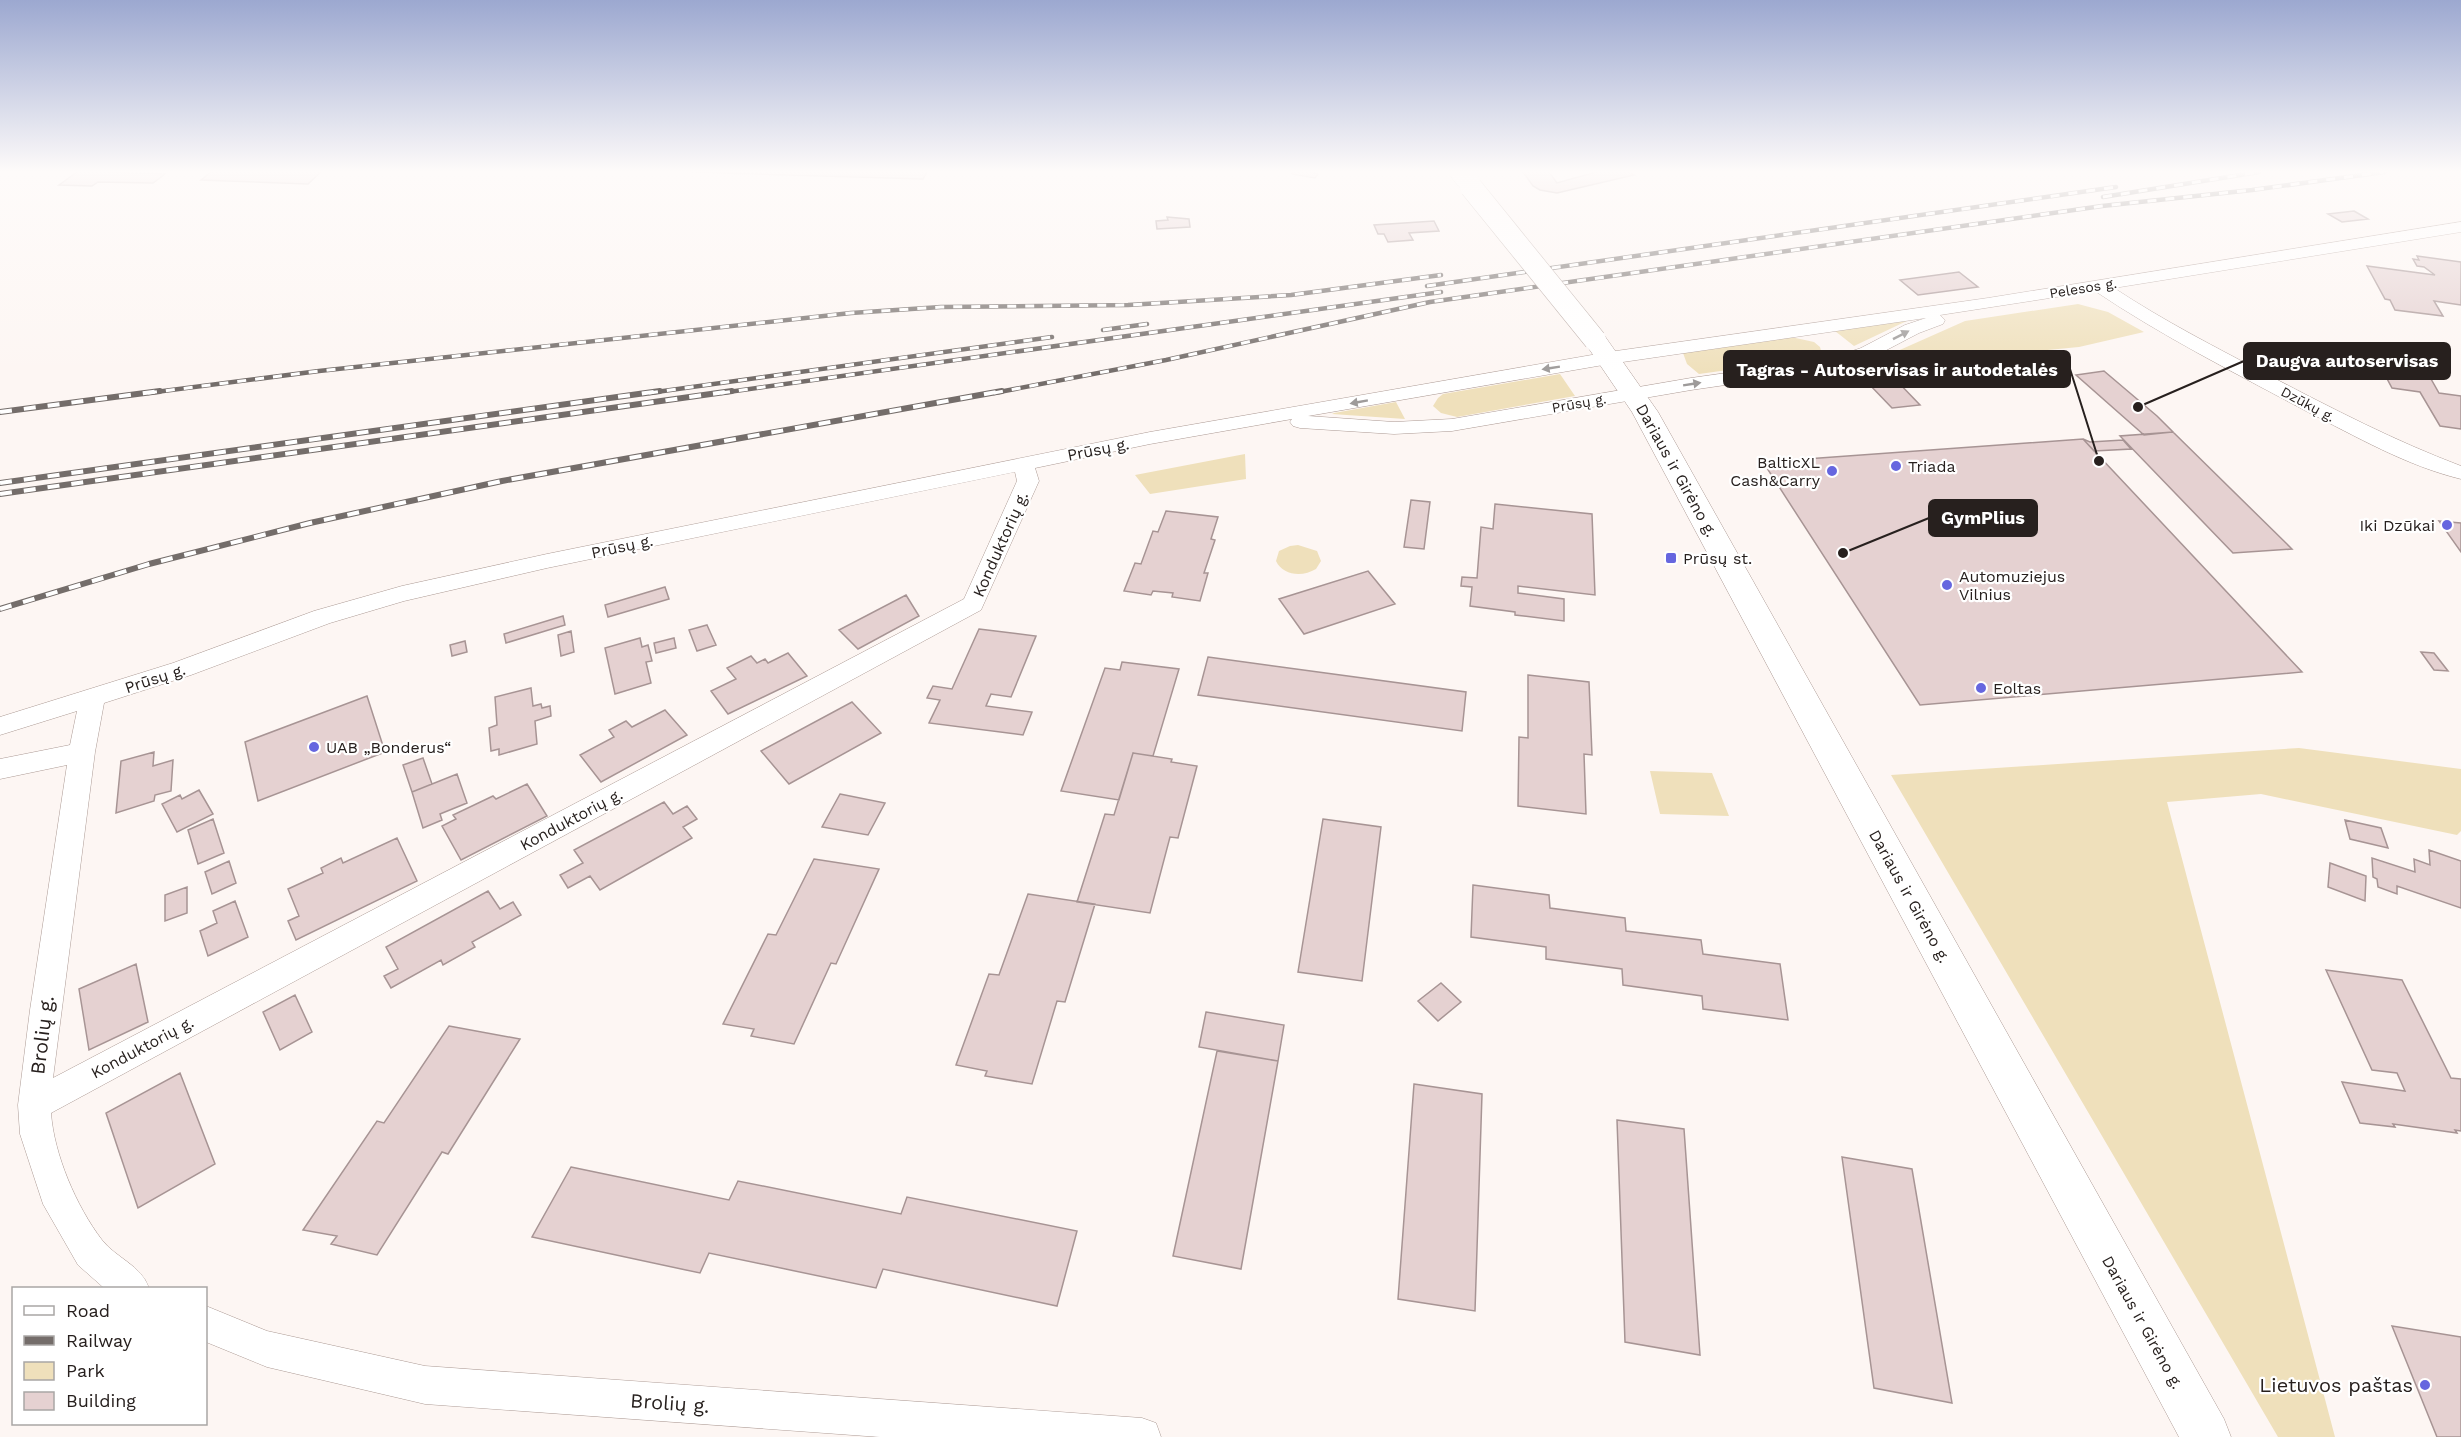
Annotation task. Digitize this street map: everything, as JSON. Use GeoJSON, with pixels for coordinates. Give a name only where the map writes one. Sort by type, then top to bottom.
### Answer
{"type":"FeatureCollection","features":[{"type":"Feature","properties":{"kind":"main road","name":"Dariaus ir Girėno g."},"geometry":{"type":"LineString","coordinates":[[1513,239],[1602,349],[1634,393],[2206,1437]]}},
{"type":"Feature","properties":{"kind":"street","name":"Pelesos g."},"geometry":{"type":"LineString","coordinates":[[1602,349],[1797,330],[2099,286],[2387,239]]}},
{"type":"Feature","properties":{"kind":"street","name":"Dzūkų g."},"geometry":{"type":"LineString","coordinates":[[2099,286],[2169,329],[2350,426],[2425,460],[2461,473]]}},
{"type":"Feature","properties":{"kind":"street","name":"Pelesos g."},"geometry":{"type":"LineString","coordinates":[[1634,393],[1834,350],[1868,352],[1912,329],[1988,303]]}},
{"type":"Feature","properties":{"kind":"street","name":"Pelesos g."},"geometry":{"type":"LineString","coordinates":[[1797,330],[1834,350]]}},
{"type":"Feature","properties":{"kind":"street","name":"Prūsų g."},"geometry":{"type":"LineString","coordinates":[[0,726],[182,669],[322,617],[402,594],[547,561],[1024,464],[1408,393],[1602,349]]}},
{"type":"Feature","properties":{"kind":"street","name":"Prūsų g."},"geometry":{"type":"LineString","coordinates":[[1408,393],[1413,409],[1430,419],[1452,425]]}},
{"type":"Feature","properties":{"kind":"street","name":"Prūsų g."},"geometry":{"type":"LineString","coordinates":[[1258,420],[1394,428],[1452,425],[1634,393]]}},
{"type":"Feature","properties":{"kind":"street","name":"Konduktorių g."},"geometry":{"type":"LineString","coordinates":[[34,1105],[973,604],[1028,481],[1024,464]]}},
{"type":"Feature","properties":{"kind":"street","name":"Brolių g."},"geometry":{"type":"LineString","coordinates":[[92,698],[82,752],[45,1010],[34,1105],[36,1134],[55,1192],[90,1253],[130,1287]]}},
{"type":"Feature","properties":{"kind":"street"},"geometry":{"type":"LineString","coordinates":[[0,769],[82,752]]}},
{"type":"Feature","properties":{"kind":"street","name":"Brolių g."},"geometry":{"type":"LineString","coordinates":[[207,1324],[267,1349],[425,1384],[1142,1437]]}},
{"type":"Feature","properties":{"kind":"green space"},"geometry":{"type":"Polygon","coordinates":[[[2078,304],[2108,312],[2144,332],[2079,347],[1903,364],[1893,353],[1965,321],[2078,304]]]}},
{"type":"Feature","properties":{"kind":"green space"},"geometry":{"type":"Polygon","coordinates":[[[1911,319],[1854,346],[1835,331],[1911,319]]]}},
{"type":"Feature","properties":{"kind":"green space"},"geometry":{"type":"Polygon","coordinates":[[[1791,337],[1814,342],[1820,347],[1822,354],[1814,358],[1699,374],[1687,364],[1683,353],[1791,337]]]}},
{"type":"Feature","properties":{"kind":"green space"},"geometry":{"type":"Polygon","coordinates":[[[1560,374],[1575,396],[1457,417],[1441,413],[1433,406],[1443,394],[1560,374]]]}},
{"type":"Feature","properties":{"kind":"green space"},"geometry":{"type":"Polygon","coordinates":[[[1396,402],[1405,419],[1332,414],[1334,413],[1396,402]]]}},
{"type":"Feature","properties":{"kind":"green space"},"geometry":{"type":"Polygon","coordinates":[[[1245,454],[1246,479],[1150,494],[1135,475],[1245,454]]]}},
{"type":"Feature","properties":{"kind":"green space"},"geometry":{"type":"Polygon","coordinates":[[[1298,545],[1317,551],[1321,561],[1316,569],[1311,572],[1294,574],[1279,566],[1276,561],[1279,551],[1298,545]]]}},
{"type":"Feature","properties":{"kind":"green space"},"geometry":{"type":"Polygon","coordinates":[[[2299,748],[2461,769],[2461,831],[2457,835],[2261,794],[2167,802],[2335,1437],[2278,1437],[1891,775],[2299,748]]]}},
{"type":"Feature","properties":{"kind":"green space"},"geometry":{"type":"Polygon","coordinates":[[[1650,771],[1712,773],[1729,816],[1660,814],[1650,771]]]}},
{"type":"Feature","properties":{"kind":"building"},"geometry":{"type":"Polygon","coordinates":[[[1387,239],[1413,240],[1388,242],[1387,239]]]}},
{"type":"Feature","properties":{"kind":"building"},"geometry":{"type":"Polygon","coordinates":[[[2417,256],[2461,262],[2461,305],[2434,301],[2443,316],[2395,310],[2390,300],[2385,299],[2367,266],[2435,275],[2424,267],[2417,266],[2413,259],[2419,260],[2417,256]]]}},
{"type":"Feature","properties":{"kind":"building"},"geometry":{"type":"Polygon","coordinates":[[[1959,272],[1978,287],[1918,295],[1900,280],[1959,272]]]}},
{"type":"Feature","properties":{"kind":"building"},"geometry":{"type":"Polygon","coordinates":[[[2368,343],[2414,349],[2439,393],[2461,396],[2461,429],[2440,426],[2420,392],[2392,388],[2368,343]]]}},
{"type":"Feature","properties":{"kind":"building"},"geometry":{"type":"Polygon","coordinates":[[[2104,371],[2173,432],[2144,435],[2076,375],[2104,371]]]}},
{"type":"Feature","properties":{"kind":"building"},"geometry":{"type":"Polygon","coordinates":[[[1895,379],[1920,405],[1892,408],[1868,383],[1895,379]]]}},
{"type":"Feature","properties":{"kind":"building"},"geometry":{"type":"Polygon","coordinates":[[[2173,432],[2292,549],[2233,553],[2120,436],[2173,432]]]}},
{"type":"Feature","properties":{"kind":"building"},"geometry":{"type":"Polygon","coordinates":[[[2083,439],[2302,672],[1920,705],[1763,462],[2083,439]]]}},
{"type":"Feature","properties":{"kind":"building"},"geometry":{"type":"Polygon","coordinates":[[[2083,439],[2090,442],[2123,440],[2131,449],[2094,451],[2083,439]]]}},
{"type":"Feature","properties":{"kind":"building"},"geometry":{"type":"Polygon","coordinates":[[[1411,500],[1430,502],[1424,549],[1404,547],[1411,500]]]}},
{"type":"Feature","properties":{"kind":"building"},"geometry":{"type":"Polygon","coordinates":[[[1495,504],[1592,514],[1595,595],[1518,586],[1518,593],[1564,599],[1564,621],[1470,606],[1472,587],[1461,586],[1462,577],[1477,578],[1481,527],[1493,529],[1495,504]]]}},
{"type":"Feature","properties":{"kind":"building"},"geometry":{"type":"Polygon","coordinates":[[[1166,511],[1218,517],[1211,539],[1215,540],[1204,573],[1208,573],[1200,601],[1172,597],[1173,593],[1153,591],[1151,595],[1124,591],[1135,563],[1141,564],[1153,531],[1158,532],[1166,511]]]}},
{"type":"Feature","properties":{"kind":"building"},"geometry":{"type":"Polygon","coordinates":[[[2439,521],[2461,523],[2461,552],[2439,521]]]}},
{"type":"Feature","properties":{"kind":"building"},"geometry":{"type":"Polygon","coordinates":[[[1368,571],[1395,604],[1304,634],[1279,599],[1368,571]]]}},
{"type":"Feature","properties":{"kind":"building"},"geometry":{"type":"Polygon","coordinates":[[[665,587],[669,599],[608,617],[605,605],[665,587]]]}},
{"type":"Feature","properties":{"kind":"building"},"geometry":{"type":"Polygon","coordinates":[[[906,595],[919,616],[858,649],[839,630],[906,595]]]}},
{"type":"Feature","properties":{"kind":"building"},"geometry":{"type":"Polygon","coordinates":[[[563,616],[565,625],[506,643],[504,634],[563,616]]]}},
{"type":"Feature","properties":{"kind":"building"},"geometry":{"type":"Polygon","coordinates":[[[707,625],[716,645],[697,651],[689,630],[707,625]]]}},
{"type":"Feature","properties":{"kind":"building"},"geometry":{"type":"Polygon","coordinates":[[[979,629],[1036,636],[1011,697],[991,694],[986,706],[1032,712],[1023,735],[929,723],[940,700],[927,698],[933,686],[952,689],[979,629]]]}},
{"type":"Feature","properties":{"kind":"building"},"geometry":{"type":"Polygon","coordinates":[[[571,631],[574,652],[561,656],[558,635],[571,631]]]}},
{"type":"Feature","properties":{"kind":"building"},"geometry":{"type":"Polygon","coordinates":[[[640,638],[642,647],[648,645],[652,661],[646,662],[651,683],[615,694],[605,648],[640,638]]]}},
{"type":"Feature","properties":{"kind":"building"},"geometry":{"type":"Polygon","coordinates":[[[674,638],[676,648],[656,653],[654,643],[674,638]]]}},
{"type":"Feature","properties":{"kind":"building"},"geometry":{"type":"Polygon","coordinates":[[[465,641],[467,652],[452,656],[450,645],[465,641]]]}},
{"type":"Feature","properties":{"kind":"building"},"geometry":{"type":"Polygon","coordinates":[[[2421,652],[2434,653],[2448,671],[2434,670],[2421,652]]]}},
{"type":"Feature","properties":{"kind":"building"},"geometry":{"type":"Polygon","coordinates":[[[788,653],[807,676],[728,714],[711,691],[736,679],[727,668],[751,656],[757,663],[765,659],[768,663],[788,653]]]}},
{"type":"Feature","properties":{"kind":"building"},"geometry":{"type":"Polygon","coordinates":[[[1208,657],[1466,692],[1462,731],[1198,695],[1208,657]]]}},
{"type":"Feature","properties":{"kind":"building"},"geometry":{"type":"Polygon","coordinates":[[[1122,662],[1179,669],[1153,756],[1133,753],[1119,800],[1061,791],[1105,668],[1120,670],[1122,662]]]}},
{"type":"Feature","properties":{"kind":"building"},"geometry":{"type":"Polygon","coordinates":[[[1528,675],[1589,682],[1592,755],[1584,754],[1586,814],[1518,806],[1519,737],[1528,738],[1528,675]]]}},
{"type":"Feature","properties":{"kind":"building"},"geometry":{"type":"Polygon","coordinates":[[[531,688],[533,706],[541,704],[542,708],[550,706],[551,716],[535,721],[537,744],[499,755],[499,749],[491,751],[489,728],[497,725],[495,697],[531,688]]]}},
{"type":"Feature","properties":{"kind":"building","name":"UAB „Bonderus“"},"geometry":{"type":"Polygon","coordinates":[[[367,696],[385,752],[258,801],[245,742],[367,696]]]}},
{"type":"Feature","properties":{"kind":"building"},"geometry":{"type":"Polygon","coordinates":[[[852,702],[881,733],[789,784],[761,751],[852,702]]]}},
{"type":"Feature","properties":{"kind":"building"},"geometry":{"type":"Polygon","coordinates":[[[665,710],[687,735],[601,782],[580,755],[614,737],[609,730],[626,721],[632,727],[665,710]]]}},
{"type":"Feature","properties":{"kind":"building"},"geometry":{"type":"Polygon","coordinates":[[[154,752],[153,766],[173,760],[171,791],[155,795],[154,801],[116,813],[121,761],[154,752]]]}},
{"type":"Feature","properties":{"kind":"building"},"geometry":{"type":"Polygon","coordinates":[[[1133,753],[1172,759],[1171,762],[1197,766],[1178,838],[1170,837],[1150,913],[1077,902],[1105,814],[1114,815],[1133,753]]]}},
{"type":"Feature","properties":{"kind":"building"},"geometry":{"type":"Polygon","coordinates":[[[423,758],[432,784],[412,792],[403,765],[423,758]]]}},
{"type":"Feature","properties":{"kind":"building"},"geometry":{"type":"Polygon","coordinates":[[[457,774],[467,803],[440,814],[442,820],[423,828],[412,792],[457,774]]]}},
{"type":"Feature","properties":{"kind":"building"},"geometry":{"type":"Polygon","coordinates":[[[527,784],[547,816],[461,860],[442,826],[456,819],[453,815],[493,796],[496,799],[527,784]]]}},
{"type":"Feature","properties":{"kind":"building"},"geometry":{"type":"Polygon","coordinates":[[[199,790],[213,814],[177,832],[162,804],[180,795],[182,799],[199,790]]]}},
{"type":"Feature","properties":{"kind":"building"},"geometry":{"type":"Polygon","coordinates":[[[840,794],[885,803],[868,835],[822,827],[840,794]]]}},
{"type":"Feature","properties":{"kind":"building"},"geometry":{"type":"Polygon","coordinates":[[[664,802],[673,814],[687,806],[697,819],[683,827],[692,838],[600,890],[590,876],[568,888],[560,875],[583,863],[574,850],[664,802]]]}},
{"type":"Feature","properties":{"kind":"building"},"geometry":{"type":"Polygon","coordinates":[[[213,819],[224,853],[198,864],[188,830],[213,819]]]}},
{"type":"Feature","properties":{"kind":"building"},"geometry":{"type":"Polygon","coordinates":[[[1323,819],[1381,827],[1362,981],[1298,972],[1323,819]]]}},
{"type":"Feature","properties":{"kind":"building"},"geometry":{"type":"Polygon","coordinates":[[[2345,820],[2381,828],[2388,848],[2350,839],[2345,820]]]}},
{"type":"Feature","properties":{"kind":"building"},"geometry":{"type":"Polygon","coordinates":[[[397,838],[417,881],[296,940],[288,921],[299,916],[288,889],[323,873],[321,868],[341,858],[343,863],[397,838]]]}},
{"type":"Feature","properties":{"kind":"building"},"geometry":{"type":"Polygon","coordinates":[[[2429,850],[2461,861],[2461,908],[2397,886],[2397,894],[2378,887],[2377,879],[2373,877],[2372,858],[2415,872],[2414,859],[2430,865],[2429,850]]]}},
{"type":"Feature","properties":{"kind":"building"},"geometry":{"type":"Polygon","coordinates":[[[814,859],[879,869],[836,964],[831,963],[794,1044],[751,1036],[754,1029],[723,1024],[768,934],[776,935],[814,859]]]}},
{"type":"Feature","properties":{"kind":"building"},"geometry":{"type":"Polygon","coordinates":[[[229,861],[236,883],[212,894],[205,872],[229,861]]]}},
{"type":"Feature","properties":{"kind":"building"},"geometry":{"type":"Polygon","coordinates":[[[2330,863],[2366,876],[2365,901],[2328,887],[2330,863]]]}},
{"type":"Feature","properties":{"kind":"building"},"geometry":{"type":"Polygon","coordinates":[[[1473,885],[1549,895],[1550,908],[1625,918],[1626,931],[1701,940],[1703,954],[1780,964],[1788,1020],[1703,1009],[1702,996],[1623,985],[1622,969],[1546,959],[1546,947],[1471,937],[1473,885]]]}},
{"type":"Feature","properties":{"kind":"building"},"geometry":{"type":"Polygon","coordinates":[[[187,887],[187,913],[165,921],[165,895],[187,887]]]}},
{"type":"Feature","properties":{"kind":"building"},"geometry":{"type":"Polygon","coordinates":[[[488,891],[500,909],[513,902],[521,915],[472,942],[475,947],[443,965],[441,960],[391,988],[384,976],[398,969],[386,947],[488,891]]]}},
{"type":"Feature","properties":{"kind":"building"},"geometry":{"type":"Polygon","coordinates":[[[1028,894],[1095,904],[1065,1002],[1057,1001],[1032,1084],[985,1076],[987,1071],[956,1065],[989,974],[999,975],[1028,894]]]}},
{"type":"Feature","properties":{"kind":"building"},"geometry":{"type":"Polygon","coordinates":[[[235,901],[248,937],[208,956],[200,931],[217,923],[213,911],[235,901]]]}},
{"type":"Feature","properties":{"kind":"building"},"geometry":{"type":"Polygon","coordinates":[[[136,964],[148,1022],[89,1050],[79,989],[136,964]]]}},
{"type":"Feature","properties":{"kind":"building"},"geometry":{"type":"Polygon","coordinates":[[[2326,970],[2402,980],[2451,1078],[2461,1079],[2461,1131],[2455,1130],[2457,1133],[2393,1124],[2395,1127],[2360,1123],[2342,1082],[2405,1091],[2397,1073],[2372,1070],[2326,970]]]}},
{"type":"Feature","properties":{"kind":"building"},"geometry":{"type":"Polygon","coordinates":[[[1441,983],[1461,1002],[1438,1021],[1418,1001],[1441,983]]]}},
{"type":"Feature","properties":{"kind":"building"},"geometry":{"type":"Polygon","coordinates":[[[295,995],[312,1032],[280,1050],[263,1012],[295,995]]]}},
{"type":"Feature","properties":{"kind":"building"},"geometry":{"type":"Polygon","coordinates":[[[1206,1012],[1284,1025],[1278,1061],[1199,1047],[1206,1012]]]}},
{"type":"Feature","properties":{"kind":"building"},"geometry":{"type":"Polygon","coordinates":[[[449,1026],[520,1039],[448,1154],[442,1152],[377,1255],[331,1244],[337,1236],[303,1230],[377,1121],[384,1123],[449,1026]]]}},
{"type":"Feature","properties":{"kind":"building"},"geometry":{"type":"Polygon","coordinates":[[[1217,1051],[1278,1061],[1241,1269],[1173,1256],[1217,1051]]]}},
{"type":"Feature","properties":{"kind":"building"},"geometry":{"type":"Polygon","coordinates":[[[180,1073],[215,1164],[138,1208],[106,1113],[180,1073]]]}},
{"type":"Feature","properties":{"kind":"building"},"geometry":{"type":"Polygon","coordinates":[[[1414,1084],[1482,1094],[1475,1311],[1398,1299],[1414,1084]]]}},
{"type":"Feature","properties":{"kind":"building"},"geometry":{"type":"Polygon","coordinates":[[[1617,1120],[1684,1129],[1700,1355],[1625,1342],[1617,1120]]]}},
{"type":"Feature","properties":{"kind":"building"},"geometry":{"type":"Polygon","coordinates":[[[1842,1157],[1912,1169],[1952,1403],[1874,1388],[1842,1157]]]}},
{"type":"Feature","properties":{"kind":"building"},"geometry":{"type":"Polygon","coordinates":[[[571,1167],[729,1200],[738,1181],[901,1214],[907,1197],[1077,1231],[1057,1306],[883,1269],[876,1288],[709,1253],[700,1273],[532,1237],[571,1167]]]}},
{"type":"Feature","properties":{"kind":"building"},"geometry":{"type":"Polygon","coordinates":[[[2392,1326],[2461,1337],[2461,1437],[2437,1437],[2392,1326]]]}},
{"type":"Feature","properties":{"kind":"railway"},"geometry":{"type":"LineString","coordinates":[[1427,286],[1754,239]]}},
{"type":"Feature","properties":{"kind":"railway"},"geometry":{"type":"LineString","coordinates":[[994,393],[1166,360],[1430,302],[1871,239]]}},
{"type":"Feature","properties":{"kind":"railway"},"geometry":{"type":"LineString","coordinates":[[148,393],[319,371],[851,313],[941,307],[1128,305],[1291,295],[1441,275]]}},
{"type":"Feature","properties":{"kind":"railway"},"geometry":{"type":"LineString","coordinates":[[721,393],[1441,292]]}},
{"type":"Feature","properties":{"kind":"railway"},"geometry":{"type":"LineString","coordinates":[[1103,330],[1147,324]]}},
{"type":"Feature","properties":{"kind":"railway"},"geometry":{"type":"LineString","coordinates":[[649,393],[1052,337]]}},
{"type":"Feature","properties":{"kind":"railway"},"geometry":{"type":"LineString","coordinates":[[0,412],[160,391]]}},
{"type":"Feature","properties":{"kind":"railway"},"geometry":{"type":"LineString","coordinates":[[0,483],[660,391]]}},
{"type":"Feature","properties":{"kind":"railway"},"geometry":{"type":"LineString","coordinates":[[0,494],[732,391]]}},
{"type":"Feature","properties":{"kind":"railway"},"geometry":{"type":"LineString","coordinates":[[0,609],[149,564],[310,523],[502,481],[1002,391]]}},
{"type":"Feature","properties":{"kind":"place","name":"Daugva autoservisas"},"geometry":{"type":"Point","coordinates":[2138,407]}},
{"type":"Feature","properties":{"kind":"place","name":"Tagras - Autoservisas ir autodetalės"},"geometry":{"type":"Point","coordinates":[2099,461]}},
{"type":"Feature","properties":{"kind":"place","name":"Triada"},"geometry":{"type":"Point","coordinates":[1896,466]}},
{"type":"Feature","properties":{"kind":"place","name":"BalticXL Cash&Carry"},"geometry":{"type":"Point","coordinates":[1832,471]}},
{"type":"Feature","properties":{"kind":"place","name":"Iki Dzūkai"},"geometry":{"type":"Point","coordinates":[2447,525]}},
{"type":"Feature","properties":{"kind":"place","name":"GymPlius"},"geometry":{"type":"Point","coordinates":[1843,553]}},
{"type":"Feature","properties":{"kind":"place","name":"Prūsų st."},"geometry":{"type":"Point","coordinates":[1671,558]}},
{"type":"Feature","properties":{"kind":"place","name":"Automuziejus Vilnius"},"geometry":{"type":"Point","coordinates":[1947,585]}},
{"type":"Feature","properties":{"kind":"place","name":"Eoltas"},"geometry":{"type":"Point","coordinates":[1981,688]}},
{"type":"Feature","properties":{"kind":"place","name":"UAB „Bonderus“"},"geometry":{"type":"Point","coordinates":[314,747]}},
{"type":"Feature","properties":{"kind":"place","name":"Lietuvos paštas"},"geometry":{"type":"Point","coordinates":[2425,1385]}}]}
